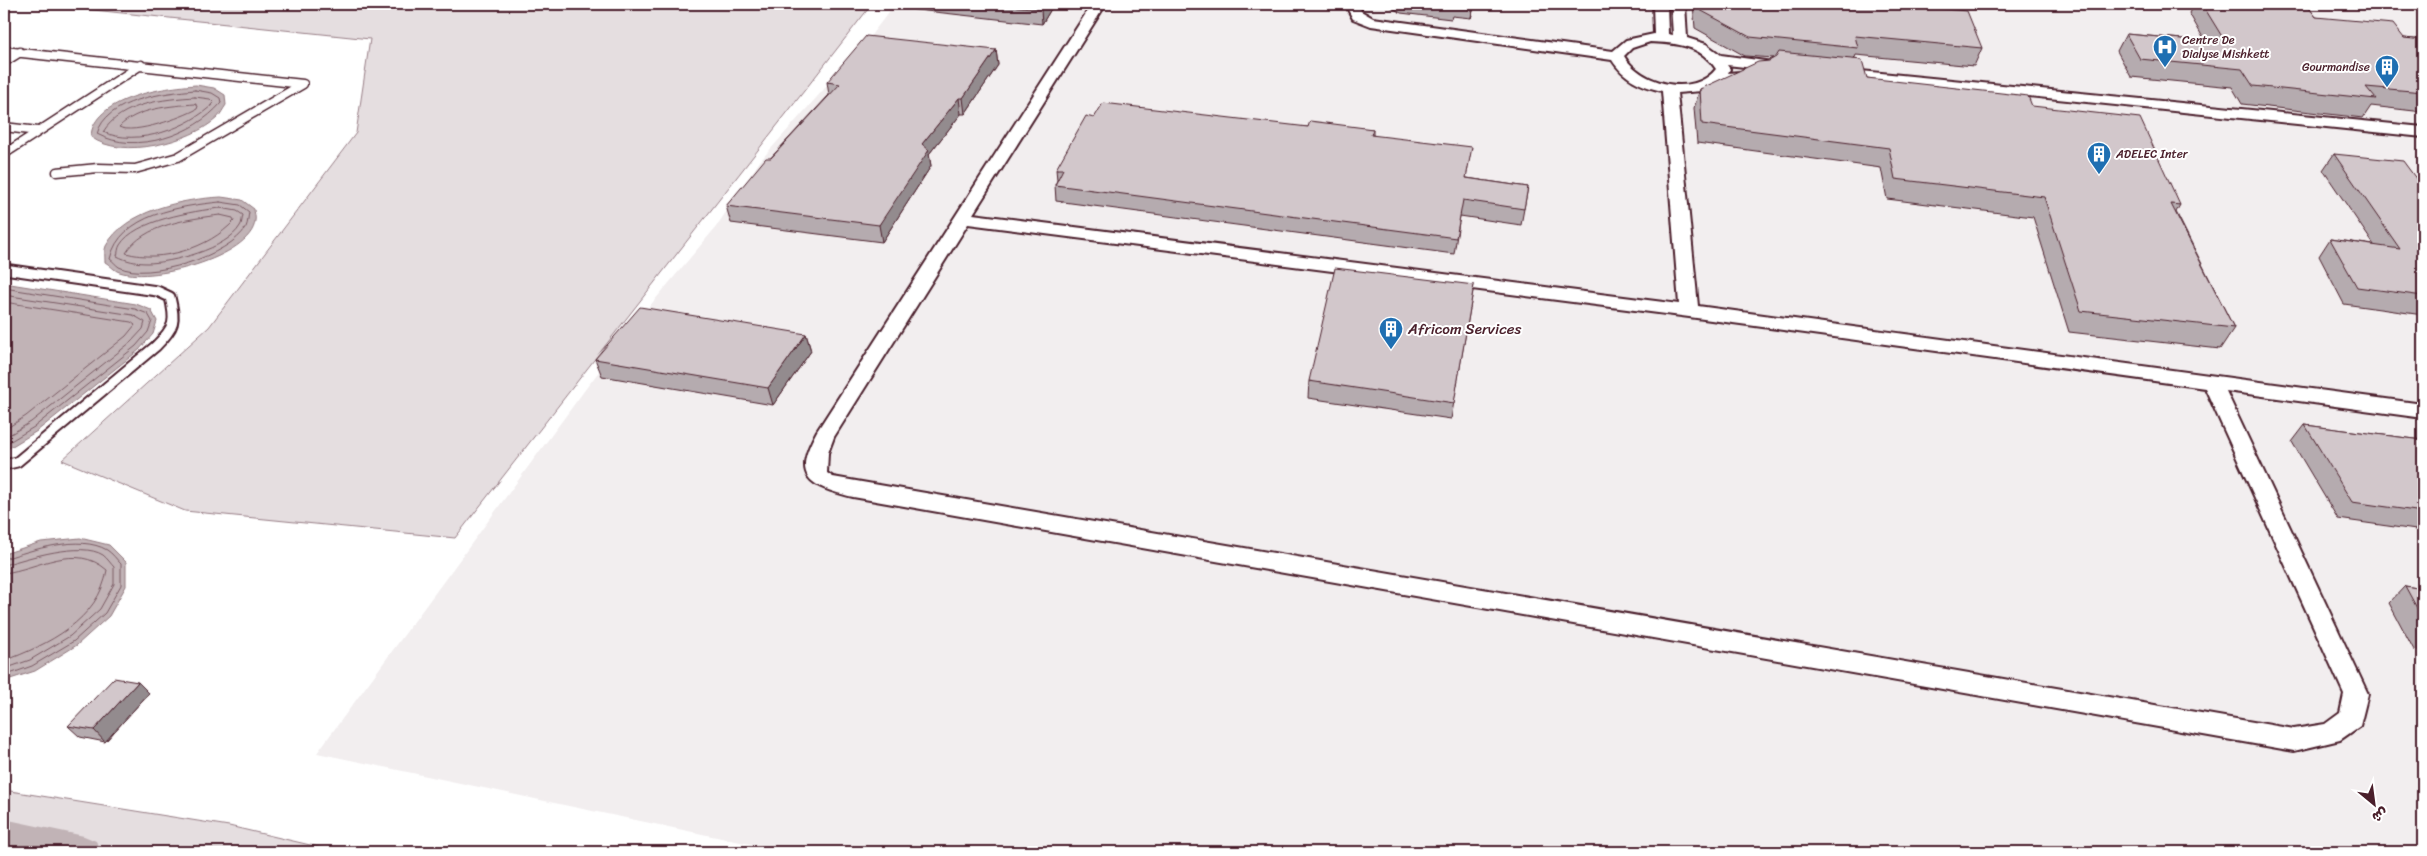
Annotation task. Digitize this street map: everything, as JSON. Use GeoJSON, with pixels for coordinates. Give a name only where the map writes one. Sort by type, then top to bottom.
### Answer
{"type":"FeatureCollection","features":[{"type":"Feature","properties":{"kind":"street"},"geometry":{"type":"LineString","coordinates":[[1099,4],[818,448],[815,462],[817,476],[827,482],[853,489],[2294,740],[2331,734],[2351,719],[2356,694],[2213,384]]}},
{"type":"Feature","properties":{"kind":"street"},"geometry":{"type":"LineString","coordinates":[[1352,4],[1354,12],[1361,19],[1371,22],[1617,56]]}},
{"type":"Feature","properties":{"kind":"street"},"geometry":{"type":"LineString","coordinates":[[1660,4],[1661,38]]}},
{"type":"Feature","properties":{"kind":"street"},"geometry":{"type":"LineString","coordinates":[[1678,4],[1680,40]]}},
{"type":"Feature","properties":{"kind":"street"},"geometry":{"type":"LineString","coordinates":[[1718,59],[1793,72],[1719,78],[1707,85],[1698,87],[1669,88],[1648,84],[1631,76],[1620,66],[1617,56],[1622,48],[1633,41],[1661,38],[1680,40],[1706,50],[1718,59],[1723,69],[1719,78]]}},
{"type":"Feature","properties":{"kind":"street"},"geometry":{"type":"LineString","coordinates":[[2423,132],[2190,108],[1827,76],[2199,122],[2423,146]]}},
{"type":"Feature","properties":{"kind":"street"},"geometry":{"type":"LineString","coordinates":[[1669,88],[1688,311]]}},
{"type":"Feature","properties":{"kind":"street"},"geometry":{"type":"LineString","coordinates":[[2190,108],[2199,122]]}},
{"type":"Feature","properties":{"kind":"street"},"geometry":{"type":"LineString","coordinates":[[963,218],[1688,311],[2423,412]]}},
{"type":"Feature","properties":{"kind":"lane"},"geometry":{"type":"LineString","coordinates":[[4,51],[303,84],[178,157],[135,169],[98,168],[57,172]]}},
{"type":"Feature","properties":{"kind":"lane"},"geometry":{"type":"LineString","coordinates":[[4,62],[20,52]]}},
{"type":"Feature","properties":{"kind":"lane"},"geometry":{"type":"LineString","coordinates":[[4,154],[141,65]]}},
{"type":"Feature","properties":{"kind":"lane"},"geometry":{"type":"LineString","coordinates":[[4,127],[38,131]]}},
{"type":"Feature","properties":{"kind":"lane"},"geometry":{"type":"LineString","coordinates":[[4,269],[157,291],[170,297],[175,320],[168,334],[156,346],[17,462],[4,466]]}},
{"type":"Feature","properties":{"kind":"shaded area"},"geometry":{"type":"Polygon","coordinates":[[[36,4],[872,4],[455,538],[185,511],[62,460],[209,327],[356,133],[370,39],[36,4]]]}},
{"type":"Feature","properties":{"kind":"shaded area"},"geometry":{"type":"Polygon","coordinates":[[[895,4],[2423,4],[2423,852],[788,852],[317,753],[587,387],[648,308],[716,227],[760,161],[865,43],[895,4]]]}},
{"type":"Feature","properties":{"kind":"shaded area"},"geometry":{"type":"Polygon","coordinates":[[[4,790],[229,826],[340,852],[4,852],[4,790]]]}},
{"type":"Feature","properties":{"kind":"water"},"geometry":{"type":"Polygon","coordinates":[[[196,85],[214,88],[225,95],[226,105],[217,118],[191,134],[174,141],[137,147],[120,147],[104,144],[91,137],[95,124],[103,113],[116,104],[149,92],[196,85]]]}},
{"type":"Feature","properties":{"kind":"water"},"geometry":{"type":"Polygon","coordinates":[[[221,197],[242,200],[254,209],[255,219],[249,234],[236,246],[196,265],[151,274],[131,274],[117,271],[105,262],[105,248],[115,234],[127,223],[141,215],[190,200],[221,197]]]}},
{"type":"Feature","properties":{"kind":"water"},"geometry":{"type":"Polygon","coordinates":[[[4,283],[136,304],[151,310],[157,321],[153,334],[139,350],[37,431],[4,451],[4,283]]]}},
{"type":"Feature","properties":{"kind":"water"},"geometry":{"type":"Polygon","coordinates":[[[80,538],[109,545],[126,562],[126,586],[109,616],[77,645],[35,671],[4,681],[4,554],[41,542],[80,538]]]}},
{"type":"Feature","properties":{"kind":"building"},"geometry":{"type":"Polygon","coordinates":[[[991,4],[1044,4],[1041,9],[991,4]]]}},
{"type":"Feature","properties":{"kind":"building"},"geometry":{"type":"Polygon","coordinates":[[[1699,4],[1887,4],[1967,11],[1982,48],[1855,36],[1858,48],[1750,37],[1700,10],[1699,4]]]}},
{"type":"Feature","properties":{"kind":"building"},"geometry":{"type":"Polygon","coordinates":[[[2202,4],[2306,4],[2316,17],[2393,24],[2404,38],[2423,40],[2423,92],[2366,87],[2376,99],[2253,86],[2242,69],[2140,59],[2126,34],[2226,43],[2202,4]]]}},
{"type":"Feature","properties":{"kind":"building"},"geometry":{"type":"Polygon","coordinates":[[[866,36],[996,50],[963,98],[959,98],[922,144],[929,150],[879,225],[726,206],[766,158],[771,158],[840,84],[827,82],[866,36]]]}},
{"type":"Feature","properties":{"kind":"building"},"geometry":{"type":"Polygon","coordinates":[[[1779,52],[1862,60],[1867,78],[2028,96],[2032,106],[2140,118],[2180,205],[2171,204],[2234,328],[2081,311],[2044,197],[1895,179],[1889,148],[1702,124],[1700,89],[1758,62],[1769,61],[1776,57],[1779,52]]]}},
{"type":"Feature","properties":{"kind":"building"},"geometry":{"type":"Polygon","coordinates":[[[1103,103],[1308,127],[1310,121],[1373,129],[1371,135],[1472,147],[1466,178],[1528,187],[1524,209],[1463,200],[1456,238],[1055,185],[1063,169],[1056,169],[1086,116],[1094,118],[1103,103]]]}},
{"type":"Feature","properties":{"kind":"building"},"geometry":{"type":"Polygon","coordinates":[[[2334,154],[2403,161],[2423,188],[2423,296],[2357,287],[2330,239],[2400,249],[2334,154]]]}},
{"type":"Feature","properties":{"kind":"building","name":"Africom Services"},"geometry":{"type":"Polygon","coordinates":[[[1335,268],[1474,285],[1454,403],[1309,381],[1335,268]]]}},
{"type":"Feature","properties":{"kind":"building"},"geometry":{"type":"Polygon","coordinates":[[[640,307],[806,334],[768,388],[595,359],[640,307]]]}},
{"type":"Feature","properties":{"kind":"building"},"geometry":{"type":"Polygon","coordinates":[[[2305,425],[2423,440],[2423,512],[2352,502],[2305,425]]]}},
{"type":"Feature","properties":{"kind":"building"},"geometry":{"type":"Polygon","coordinates":[[[2405,586],[2423,589],[2423,619],[2405,586]]]}},
{"type":"Feature","properties":{"kind":"building"},"geometry":{"type":"Polygon","coordinates":[[[114,678],[138,682],[94,730],[68,726],[114,678]]]}},
{"type":"Feature","properties":{"kind":"waterway"},"geometry":{"type":"LineString","coordinates":[[4,835],[84,852]]}},
{"type":"Feature","properties":{"kind":"place","name":"Centre De Dialyse Mishkett"},"geometry":{"type":"Point","coordinates":[2165,68]}},
{"type":"Feature","properties":{"kind":"place","name":"Gourmandise"},"geometry":{"type":"Point","coordinates":[2387,88]}},
{"type":"Feature","properties":{"kind":"place","name":"ADELEC Inter"},"geometry":{"type":"Point","coordinates":[2099,175]}},
{"type":"Feature","properties":{"kind":"place","name":"Africom Services"},"geometry":{"type":"Point","coordinates":[1391,350]}}]}
